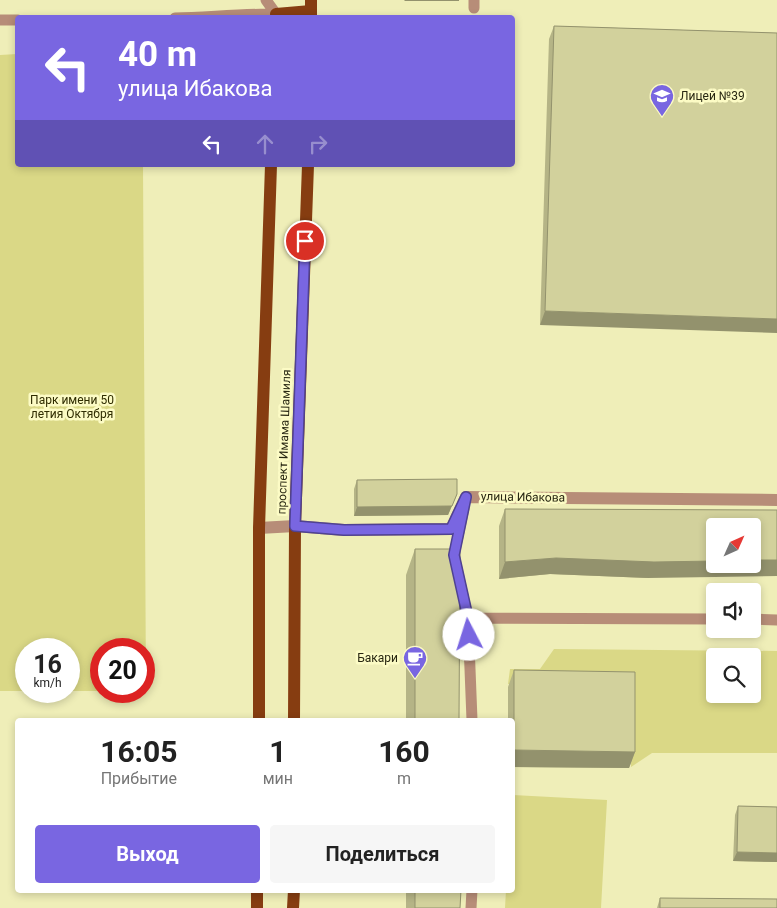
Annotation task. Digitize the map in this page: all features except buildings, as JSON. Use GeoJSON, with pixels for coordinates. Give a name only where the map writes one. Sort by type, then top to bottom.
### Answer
{"type":"FeatureCollection","features":[{"type":"Feature","properties":{"kind":"main road"},"geometry":{"type":"LineString","coordinates":[[276,0],[276,15]]}},
{"type":"Feature","properties":{"kind":"main road"},"geometry":{"type":"LineString","coordinates":[[282,15],[310,10]]}},
{"type":"Feature","properties":{"kind":"main road","name":"проспект Имама Шамиля"},"geometry":{"type":"LineString","coordinates":[[259,718],[259,528],[270,167]]}},
{"type":"Feature","properties":{"kind":"main road","name":"проспект Имама Шамиля"},"geometry":{"type":"LineString","coordinates":[[294,718],[295,526],[308,167]]}},
{"type":"Feature","properties":{"kind":"main road"},"geometry":{"type":"LineString","coordinates":[[257,893],[257,908]]}},
{"type":"Feature","properties":{"kind":"main road"},"geometry":{"type":"LineString","coordinates":[[294,893],[294,908]]}},
{"type":"Feature","properties":{"kind":"street","name":"улица Ибакова"},"geometry":{"type":"LineString","coordinates":[[259,528],[295,526],[344,530],[451,529],[466,497],[777,500]]}},
{"type":"Feature","properties":{"kind":"lane"},"geometry":{"type":"LineString","coordinates":[[266,0],[275,15]]}},
{"type":"Feature","properties":{"kind":"lane"},"geometry":{"type":"LineString","coordinates":[[225,15],[254,15]]}},
{"type":"Feature","properties":{"kind":"lane"},"geometry":{"type":"LineString","coordinates":[[0,20],[15,20]]}},
{"type":"Feature","properties":{"kind":"lane"},"geometry":{"type":"LineString","coordinates":[[466,497],[454,555],[468,618],[472,718]]}},
{"type":"Feature","properties":{"kind":"lane"},"geometry":{"type":"LineString","coordinates":[[468,618],[706,619]]}},
{"type":"Feature","properties":{"kind":"lane"},"geometry":{"type":"LineString","coordinates":[[761,619],[777,620]]}},
{"type":"Feature","properties":{"kind":"lane"},"geometry":{"type":"LineString","coordinates":[[472,893],[472,908]]}},
{"type":"Feature","properties":{"kind":"green space","name":"Парк имени 50 летия Октября"},"geometry":{"type":"Polygon","coordinates":[[[15,54],[15,167],[143,167],[146,638],[90,638],[90,691],[80,691],[80,638],[15,638],[15,691],[0,691],[0,55],[15,54]]]}},
{"type":"Feature","properties":{"kind":"green space"},"geometry":{"type":"Polygon","coordinates":[[[554,649],[706,650],[706,703],[761,703],[761,651],[777,651],[777,753],[652,753],[631,767],[632,687],[508,684],[510,669],[540,669],[554,649]]]}},
{"type":"Feature","properties":{"kind":"green space"},"geometry":{"type":"Polygon","coordinates":[[[515,795],[607,800],[601,908],[505,908],[506,893],[515,893],[515,795]]]}},
{"type":"Feature","properties":{"kind":"place","name":"Лицей №39"},"geometry":{"type":"Point","coordinates":[662,117]}},
{"type":"Feature","properties":{"kind":"place","name":"Бакари"},"geometry":{"type":"Point","coordinates":[415,679]}},
{"type":"Feature","properties":{"kind":"route"},"geometry":{"type":"LineString","coordinates":[[305,241],[295,526],[344,530],[451,529],[466,497],[454,555],[468,618],[469,635]]}}]}
